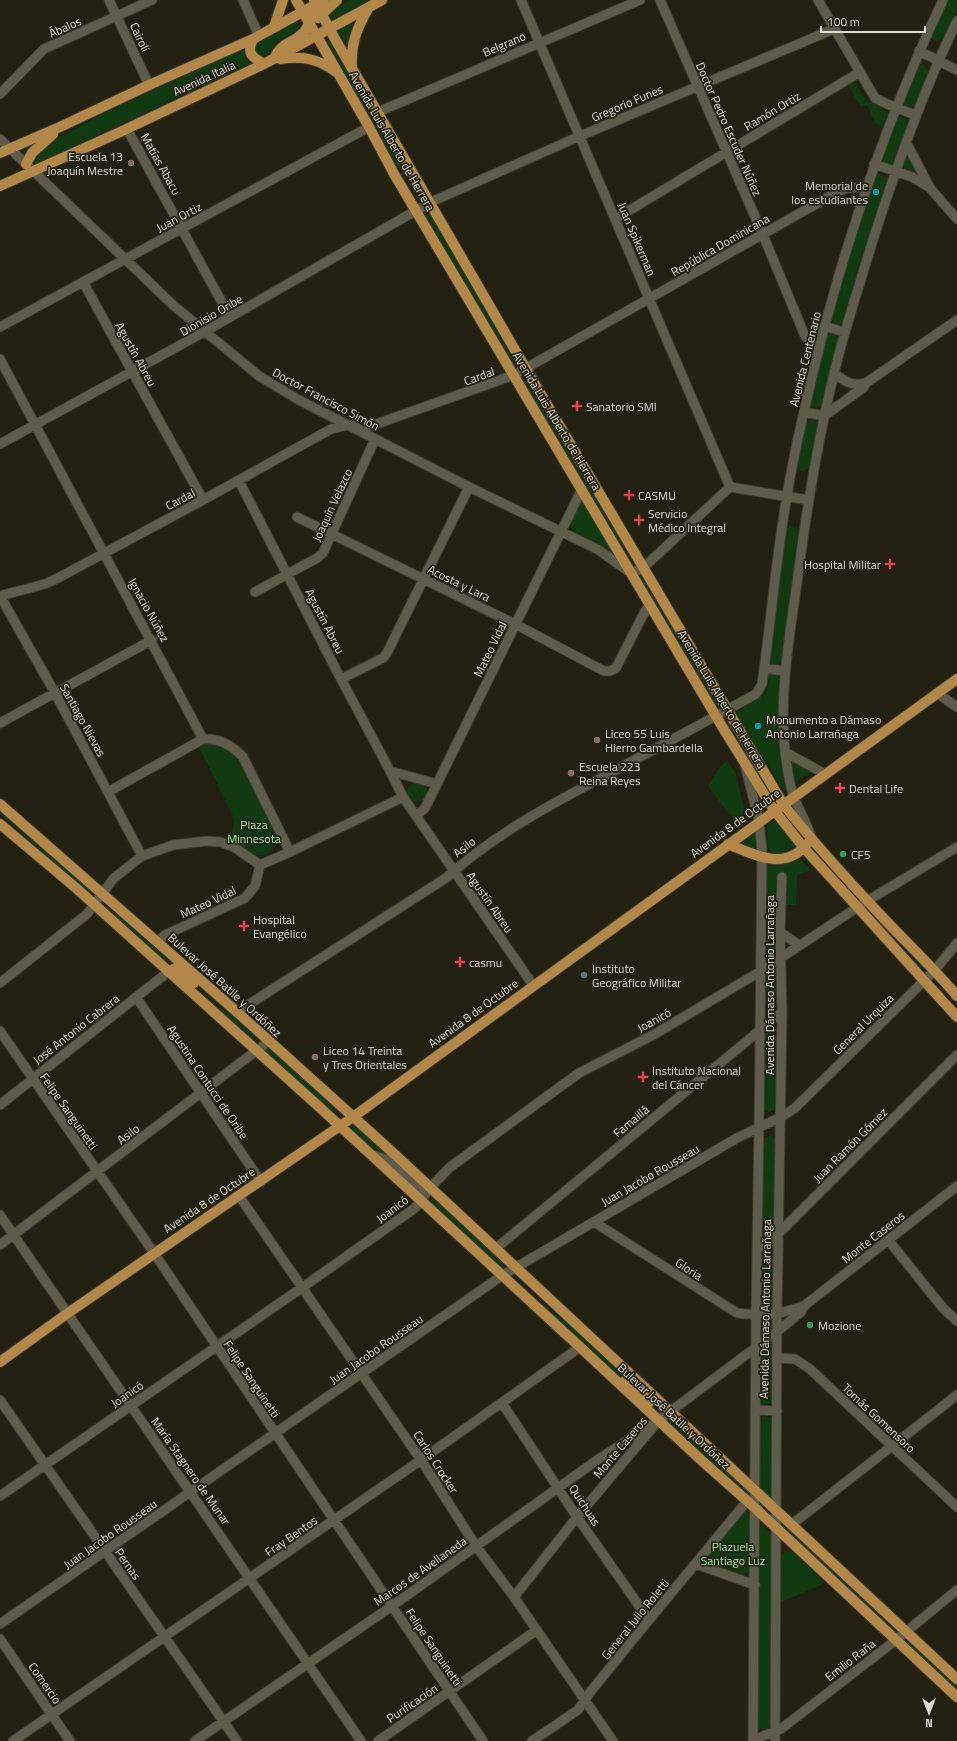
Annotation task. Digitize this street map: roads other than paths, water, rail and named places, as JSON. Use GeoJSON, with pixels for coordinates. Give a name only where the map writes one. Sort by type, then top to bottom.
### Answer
{"type":"FeatureCollection","features":[{"type":"Feature","properties":{"kind":"main road"},"geometry":{"type":"LineString","coordinates":[[274,27],[283,0]]}},
{"type":"Feature","properties":{"kind":"main road","name":"Avenida Luis Alberto de Herrera"},"geometry":{"type":"LineString","coordinates":[[296,0],[369,127],[394,174],[716,716],[774,810],[804,848],[857,908],[957,1017]]}},
{"type":"Feature","properties":{"kind":"main road"},"geometry":{"type":"LineString","coordinates":[[317,36],[317,20],[321,14],[337,0]]}},
{"type":"Feature","properties":{"kind":"main road","name":"Avenida Italia"},"geometry":{"type":"LineString","coordinates":[[0,186],[34,172],[264,64],[368,9],[382,0]]}},
{"type":"Feature","properties":{"kind":"main road","name":"Avenida Italia"},"geometry":{"type":"LineString","coordinates":[[0,153],[256,37],[303,12],[318,1]]}},
{"type":"Feature","properties":{"kind":"main road"},"geometry":{"type":"LineString","coordinates":[[318,1],[302,34],[279,49],[274,59],[306,58],[323,64],[339,74]]}},
{"type":"Feature","properties":{"kind":"main road","name":"Avenida Luis Alberto de Herrera"},"geometry":{"type":"LineString","coordinates":[[318,1],[321,14],[329,29],[431,202],[526,369],[783,804],[867,901],[935,970],[957,996]]}},
{"type":"Feature","properties":{"kind":"main road"},"geometry":{"type":"LineString","coordinates":[[353,70],[351,58],[355,33],[368,9]]}},
{"type":"Feature","properties":{"kind":"main road"},"geometry":{"type":"LineString","coordinates":[[256,37],[250,45],[251,56],[264,64]]}},
{"type":"Feature","properties":{"kind":"main road"},"geometry":{"type":"LineString","coordinates":[[26,164],[32,153],[62,126]]}},
{"type":"Feature","properties":{"kind":"main road","name":"Avenida 8 de Octubre"},"geometry":{"type":"LineString","coordinates":[[0,1362],[154,1253],[261,1182],[353,1117],[793,796],[826,774],[957,679]]}},
{"type":"Feature","properties":{"kind":"main road","name":"Bulevar José Batlle y Ordóñez"},"geometry":{"type":"LineString","coordinates":[[0,804],[353,1117],[572,1319],[791,1526],[957,1679]]}},
{"type":"Feature","properties":{"kind":"main road","name":"Bulevar José Batlle y Ordóñez"},"geometry":{"type":"LineString","coordinates":[[0,824],[94,904],[339,1126],[372,1154],[957,1697]]}},
{"type":"Feature","properties":{"kind":"main road"},"geometry":{"type":"LineString","coordinates":[[728,844],[768,860],[782,859],[804,848],[810,837]]}},
{"type":"Feature","properties":{"kind":"main road"},"geometry":{"type":"LineString","coordinates":[[168,972],[174,968],[178,970],[216,1002],[234,1010]]}},
{"type":"Feature","properties":{"kind":"main road"},"geometry":{"type":"LineString","coordinates":[[503,1275],[515,1276],[559,1316],[572,1319]]}},
{"type":"Feature","properties":{"kind":"main road"},"geometry":{"type":"LineString","coordinates":[[614,1378],[635,1388],[661,1412],[666,1413],[670,1411]]}},
{"type":"Feature","properties":{"kind":"street","name":"Cairoli"},"geometry":{"type":"LineString","coordinates":[[110,0],[149,85]]}},
{"type":"Feature","properties":{"kind":"street","name":"Ábalos"},"geometry":{"type":"LineString","coordinates":[[0,94],[44,49],[152,0]]}},
{"type":"Feature","properties":{"kind":"street"},"geometry":{"type":"LineString","coordinates":[[243,0],[256,37]]}},
{"type":"Feature","properties":{"kind":"street","name":"Juan Spikerman"},"geometry":{"type":"LineString","coordinates":[[521,0],[730,487]]}},
{"type":"Feature","properties":{"kind":"street","name":"Belgrano"},"geometry":{"type":"LineString","coordinates":[[378,112],[640,0]]}},
{"type":"Feature","properties":{"kind":"street","name":"Doctor Pedro Escuder Núñez"},"geometry":{"type":"LineString","coordinates":[[660,0],[804,336],[818,352]]}},
{"type":"Feature","properties":{"kind":"street"},"geometry":{"type":"LineString","coordinates":[[818,0],[834,30],[875,98],[895,108],[915,115]]}},
{"type":"Feature","properties":{"kind":"street","name":"Avenida Centenario"},"geometry":{"type":"LineString","coordinates":[[716,716],[756,694],[762,687],[787,496],[804,412],[824,326],[874,164],[895,108],[919,51],[943,0]]}},
{"type":"Feature","properties":{"kind":"street"},"geometry":{"type":"LineString","coordinates":[[793,796],[785,752],[785,671],[808,500],[824,416],[844,332],[895,172],[915,115],[938,60],[957,21]]}},
{"type":"Feature","properties":{"kind":"street","name":"Gregorio Funes"},"geometry":{"type":"LineString","coordinates":[[431,202],[580,136],[834,30]]}},
{"type":"Feature","properties":{"kind":"street"},"geometry":{"type":"LineString","coordinates":[[919,51],[957,70]]}},
{"type":"Feature","properties":{"kind":"street","name":"Ramón Ortiz"},"geometry":{"type":"LineString","coordinates":[[615,219],[860,72]]}},
{"type":"Feature","properties":{"kind":"street","name":"Juan Ortiz"},"geometry":{"type":"LineString","coordinates":[[0,327],[369,127]]}},
{"type":"Feature","properties":{"kind":"street","name":"Matías Abacu"},"geometry":{"type":"LineString","coordinates":[[127,129],[230,317]]}},
{"type":"Feature","properties":{"kind":"street"},"geometry":{"type":"LineString","coordinates":[[0,139],[34,172]]}},
{"type":"Feature","properties":{"kind":"street"},"geometry":{"type":"LineString","coordinates":[[906,142],[930,188],[957,219]]}},
{"type":"Feature","properties":{"kind":"street"},"geometry":{"type":"LineString","coordinates":[[874,164],[912,177],[930,188]]}},
{"type":"Feature","properties":{"kind":"street","name":"Doctor Francisco Simón"},"geometry":{"type":"LineString","coordinates":[[34,172],[173,305],[258,376],[279,390],[469,487],[597,549],[631,573]]}},
{"type":"Feature","properties":{"kind":"street","name":"República Dominicana"},"geometry":{"type":"LineString","coordinates":[[526,369],[839,191],[847,188],[866,187]]}},
{"type":"Feature","properties":{"kind":"street","name":"Dionisio Oribe"},"geometry":{"type":"LineString","coordinates":[[0,444],[133,372],[431,202]]}},
{"type":"Feature","properties":{"kind":"street","name":"Agustín Abreu"},"geometry":{"type":"LineString","coordinates":[[83,282],[203,500]]}},
{"type":"Feature","properties":{"kind":"street"},"geometry":{"type":"LineString","coordinates":[[804,412],[824,416],[864,387],[866,383],[957,320]]}},
{"type":"Feature","properties":{"kind":"street"},"geometry":{"type":"LineString","coordinates":[[824,326],[844,332]]}},
{"type":"Feature","properties":{"kind":"street","name":"Ignacio Núñez"},"geometry":{"type":"LineString","coordinates":[[0,360],[204,739]]}},
{"type":"Feature","properties":{"kind":"street","name":"Cardal"},"geometry":{"type":"LineString","coordinates":[[0,596],[45,584],[239,481],[331,429],[348,425],[371,426],[514,375],[526,369]]}},
{"type":"Feature","properties":{"kind":"street"},"geometry":{"type":"LineString","coordinates":[[834,373],[847,383],[866,383]]}},
{"type":"Feature","properties":{"kind":"street"},"geometry":{"type":"LineString","coordinates":[[371,426],[375,439]]}},
{"type":"Feature","properties":{"kind":"street","name":"Joaquín Velazco"},"geometry":{"type":"LineString","coordinates":[[255,592],[323,553],[375,439]]}},
{"type":"Feature","properties":{"kind":"street","name":"Agustín Abreu"},"geometry":{"type":"LineString","coordinates":[[239,481],[403,797],[533,985]]}},
{"type":"Feature","properties":{"kind":"street"},"geometry":{"type":"LineString","coordinates":[[341,679],[383,658],[387,653],[469,487]]}},
{"type":"Feature","properties":{"kind":"street"},"geometry":{"type":"LineString","coordinates":[[631,573],[643,568],[730,487],[808,500]]}},
{"type":"Feature","properties":{"kind":"street","name":"Mateo Vidal"},"geometry":{"type":"LineString","coordinates":[[416,816],[425,808],[582,489]]}},
{"type":"Feature","properties":{"kind":"street","name":"Acosta y Lara"},"geometry":{"type":"LineString","coordinates":[[297,517],[516,624],[604,671],[610,671],[616,668],[650,604]]}},
{"type":"Feature","properties":{"kind":"street","name":"Santiago Nievas"},"geometry":{"type":"LineString","coordinates":[[0,596],[55,693],[142,856]]}},
{"type":"Feature","properties":{"kind":"street"},"geometry":{"type":"LineString","coordinates":[[0,723],[152,640]]}},
{"type":"Feature","properties":{"kind":"street"},"geometry":{"type":"LineString","coordinates":[[764,668],[785,671]]}},
{"type":"Feature","properties":{"kind":"street"},"geometry":{"type":"LineString","coordinates":[[937,693],[957,707]]}},
{"type":"Feature","properties":{"kind":"street","name":"Asilo"},"geometry":{"type":"LineString","coordinates":[[234,1010],[446,878],[482,848],[524,820],[716,716]]}},
{"type":"Feature","properties":{"kind":"street"},"geometry":{"type":"LineString","coordinates":[[108,792],[204,739],[224,742],[237,750],[244,757],[290,852]]}},
{"type":"Feature","properties":{"kind":"street"},"geometry":{"type":"LineString","coordinates":[[785,752],[826,774]]}},
{"type":"Feature","properties":{"kind":"street","name":"Avenida Dámaso Antonio Larrañaga"},"geometry":{"type":"LineString","coordinates":[[745,764],[759,821],[762,858],[756,1314],[753,1741]]}},
{"type":"Feature","properties":{"kind":"street"},"geometry":{"type":"LineString","coordinates":[[390,771],[437,784]]}},
{"type":"Feature","properties":{"kind":"street","name":"Avenida Luis Alberto de Herrera"},"geometry":{"type":"LineString","coordinates":[[793,796],[808,826],[810,837]]}},
{"type":"Feature","properties":{"kind":"street"},"geometry":{"type":"LineString","coordinates":[[0,983],[87,914],[114,878],[142,856],[173,845],[207,841],[220,842],[234,847],[260,865],[403,797]]}},
{"type":"Feature","properties":{"kind":"street","name":"Joanicó"},"geometry":{"type":"LineString","coordinates":[[0,1496],[415,1208],[430,1188],[449,1168],[579,1072],[655,1034],[761,971],[867,901],[955,850]]}},
{"type":"Feature","properties":{"kind":"street","name":"Mateo Vidal"},"geometry":{"type":"LineString","coordinates":[[157,942],[165,935],[245,898],[255,886],[260,865]]}},
{"type":"Feature","properties":{"kind":"street","name":"Avenida Dámaso Antonio Larrañaga"},"geometry":{"type":"LineString","coordinates":[[775,1737],[782,1012],[780,932],[782,878]]}},
{"type":"Feature","properties":{"kind":"street"},"geometry":{"type":"LineString","coordinates":[[780,932],[799,945]]}},
{"type":"Feature","properties":{"kind":"street","name":"General Urquiza"},"geometry":{"type":"LineString","coordinates":[[781,1117],[801,1103],[935,970],[957,943]]}},
{"type":"Feature","properties":{"kind":"street","name":"José Antonio Cabrera"},"geometry":{"type":"LineString","coordinates":[[0,1105],[168,972]]}},
{"type":"Feature","properties":{"kind":"street","name":"Agustina Contucci de Oribe"},"geometry":{"type":"LineString","coordinates":[[136,997],[261,1182]]}},
{"type":"Feature","properties":{"kind":"street","name":"Famaillá"},"geometry":{"type":"LineString","coordinates":[[495,1249],[782,1012]]}},
{"type":"Feature","properties":{"kind":"street","name":"Felipe Sanguinetti"},"geometry":{"type":"LineString","coordinates":[[0,1031],[97,1173],[154,1253],[483,1741]]}},
{"type":"Feature","properties":{"kind":"street","name":"Asilo"},"geometry":{"type":"LineString","coordinates":[[0,1245],[202,1094],[269,1041]]}},
{"type":"Feature","properties":{"kind":"street","name":"Juan Ramón Gómez"},"geometry":{"type":"LineString","coordinates":[[757,1249],[779,1233],[957,1055]]}},
{"type":"Feature","properties":{"kind":"street","name":"Juan Jacobo Rousseau"},"geometry":{"type":"LineString","coordinates":[[0,1624],[503,1275],[737,1138],[781,1117]]}},
{"type":"Feature","properties":{"kind":"street","name":"Bulevar José Batlle y Ordóñez"},"geometry":{"type":"LineString","coordinates":[[372,1154],[386,1159],[419,1188],[425,1190],[430,1188]]}},
{"type":"Feature","properties":{"kind":"street","name":"Monte Caseros"},"geometry":{"type":"LineString","coordinates":[[778,1314],[804,1306],[889,1241],[957,1186]]}},
{"type":"Feature","properties":{"kind":"street","name":"Carlos Crocker"},"geometry":{"type":"LineString","coordinates":[[239,1196],[421,1460],[476,1546],[514,1597],[613,1741]]}},
{"type":"Feature","properties":{"kind":"street","name":"María Stagnero de Munar"},"geometry":{"type":"LineString","coordinates":[[0,1215],[251,1578],[361,1741]]}},
{"type":"Feature","properties":{"kind":"street","name":"Gloria"},"geometry":{"type":"LineString","coordinates":[[594,1222],[729,1309],[737,1313],[778,1314]]}},
{"type":"Feature","properties":{"kind":"street"},"geometry":{"type":"LineString","coordinates":[[889,1241],[943,1308],[957,1321]]}},
{"type":"Feature","properties":{"kind":"street","name":"Monte Caseros"},"geometry":{"type":"LineString","coordinates":[[514,1597],[577,1517],[659,1420],[778,1331],[801,1312],[804,1306]]}},
{"type":"Feature","properties":{"kind":"street","name":"Fray Bentos"},"geometry":{"type":"LineString","coordinates":[[13,1741],[421,1460],[580,1346]]}},
{"type":"Feature","properties":{"kind":"street","name":"Tomás Gomensoro"},"geometry":{"type":"LineString","coordinates":[[778,1358],[795,1359],[804,1364],[957,1507]]}},
{"type":"Feature","properties":{"kind":"street"},"geometry":{"type":"LineString","coordinates":[[791,1526],[957,1395]]}},
{"type":"Feature","properties":{"kind":"street","name":"Pernas"},"geometry":{"type":"LineString","coordinates":[[0,1400],[46,1465],[104,1552],[237,1741]]}},
{"type":"Feature","properties":{"kind":"street","name":"Quichuas"},"geometry":{"type":"LineString","coordinates":[[502,1403],[577,1517],[649,1620]]}},
{"type":"Feature","properties":{"kind":"street"},"geometry":{"type":"LineString","coordinates":[[756,1410],[777,1411]]}},
{"type":"Feature","properties":{"kind":"street","name":"Marcos de Avellaneda"},"geometry":{"type":"LineString","coordinates":[[195,1741],[308,1662],[392,1606],[558,1487],[659,1420]]}},
{"type":"Feature","properties":{"kind":"street","name":"General Julio Roletti"},"geometry":{"type":"LineString","coordinates":[[532,1741],[578,1710],[649,1620],[747,1501]]}},
{"type":"Feature","properties":{"kind":"street"},"geometry":{"type":"LineString","coordinates":[[696,1564],[755,1585]]}},
{"type":"Feature","properties":{"kind":"street","name":"Emilio Raña"},"geometry":{"type":"LineString","coordinates":[[753,1741],[775,1737],[896,1640],[904,1631],[957,1590]]}},
{"type":"Feature","properties":{"kind":"street","name":"Purificación"},"geometry":{"type":"LineString","coordinates":[[378,1741],[537,1630]]}},
{"type":"Feature","properties":{"kind":"street","name":"Comercio"},"geometry":{"type":"LineString","coordinates":[[0,1639],[70,1741]]}},
{"type":"Feature","properties":{"kind":"place","name":"Escuela 13 Joaquín Mestre"},"geometry":{"type":"Point","coordinates":[131,163]}},
{"type":"Feature","properties":{"kind":"place","name":"Memorial de los estudiantes"},"geometry":{"type":"Point","coordinates":[876,192]}},
{"type":"Feature","properties":{"kind":"place","name":"Sanatorio SMI"},"geometry":{"type":"Point","coordinates":[577,406]}},
{"type":"Feature","properties":{"kind":"place","name":"CASMU"},"geometry":{"type":"Point","coordinates":[629,495]}},
{"type":"Feature","properties":{"kind":"place","name":"Servicio Médico Integral"},"geometry":{"type":"Point","coordinates":[639,520]}},
{"type":"Feature","properties":{"kind":"place","name":"Hospital Militar"},"geometry":{"type":"Point","coordinates":[890,564]}},
{"type":"Feature","properties":{"kind":"place","name":"Monumento a Dámaso Antonio Larrañaga"},"geometry":{"type":"Point","coordinates":[758,726]}},
{"type":"Feature","properties":{"kind":"place","name":"Liceo 55 Luis Hierro Gambardella"},"geometry":{"type":"Point","coordinates":[597,740]}},
{"type":"Feature","properties":{"kind":"place","name":"Escuela 223 Reina Reyes"},"geometry":{"type":"Point","coordinates":[571,773]}},
{"type":"Feature","properties":{"kind":"place","name":"Dental Life"},"geometry":{"type":"Point","coordinates":[840,788]}},
{"type":"Feature","properties":{"kind":"place","name":"CF5"},"geometry":{"type":"Point","coordinates":[843,854]}},
{"type":"Feature","properties":{"kind":"place","name":"Hospital Evangélico"},"geometry":{"type":"Point","coordinates":[244,926]}},
{"type":"Feature","properties":{"kind":"place","name":"casmu"},"geometry":{"type":"Point","coordinates":[460,962]}},
{"type":"Feature","properties":{"kind":"place","name":"Instituto Geográfico Militar"},"geometry":{"type":"Point","coordinates":[584,975]}},
{"type":"Feature","properties":{"kind":"place","name":"Liceo 14 Treinta y Tres Orientales"},"geometry":{"type":"Point","coordinates":[315,1057]}},
{"type":"Feature","properties":{"kind":"place","name":"Instituto Nacional del Cáncer"},"geometry":{"type":"Point","coordinates":[643,1077]}},
{"type":"Feature","properties":{"kind":"place","name":"Mozione"},"geometry":{"type":"Point","coordinates":[810,1325]}},
{"type":"Feature","properties":{"kind":"park label","name":"Plaza Minnesota"},"geometry":{"type":"Point","coordinates":[254,831]}},
{"type":"Feature","properties":{"kind":"park label","name":"Plazuela Santiago Luz"},"geometry":{"type":"Point","coordinates":[733,1553]}}]}
